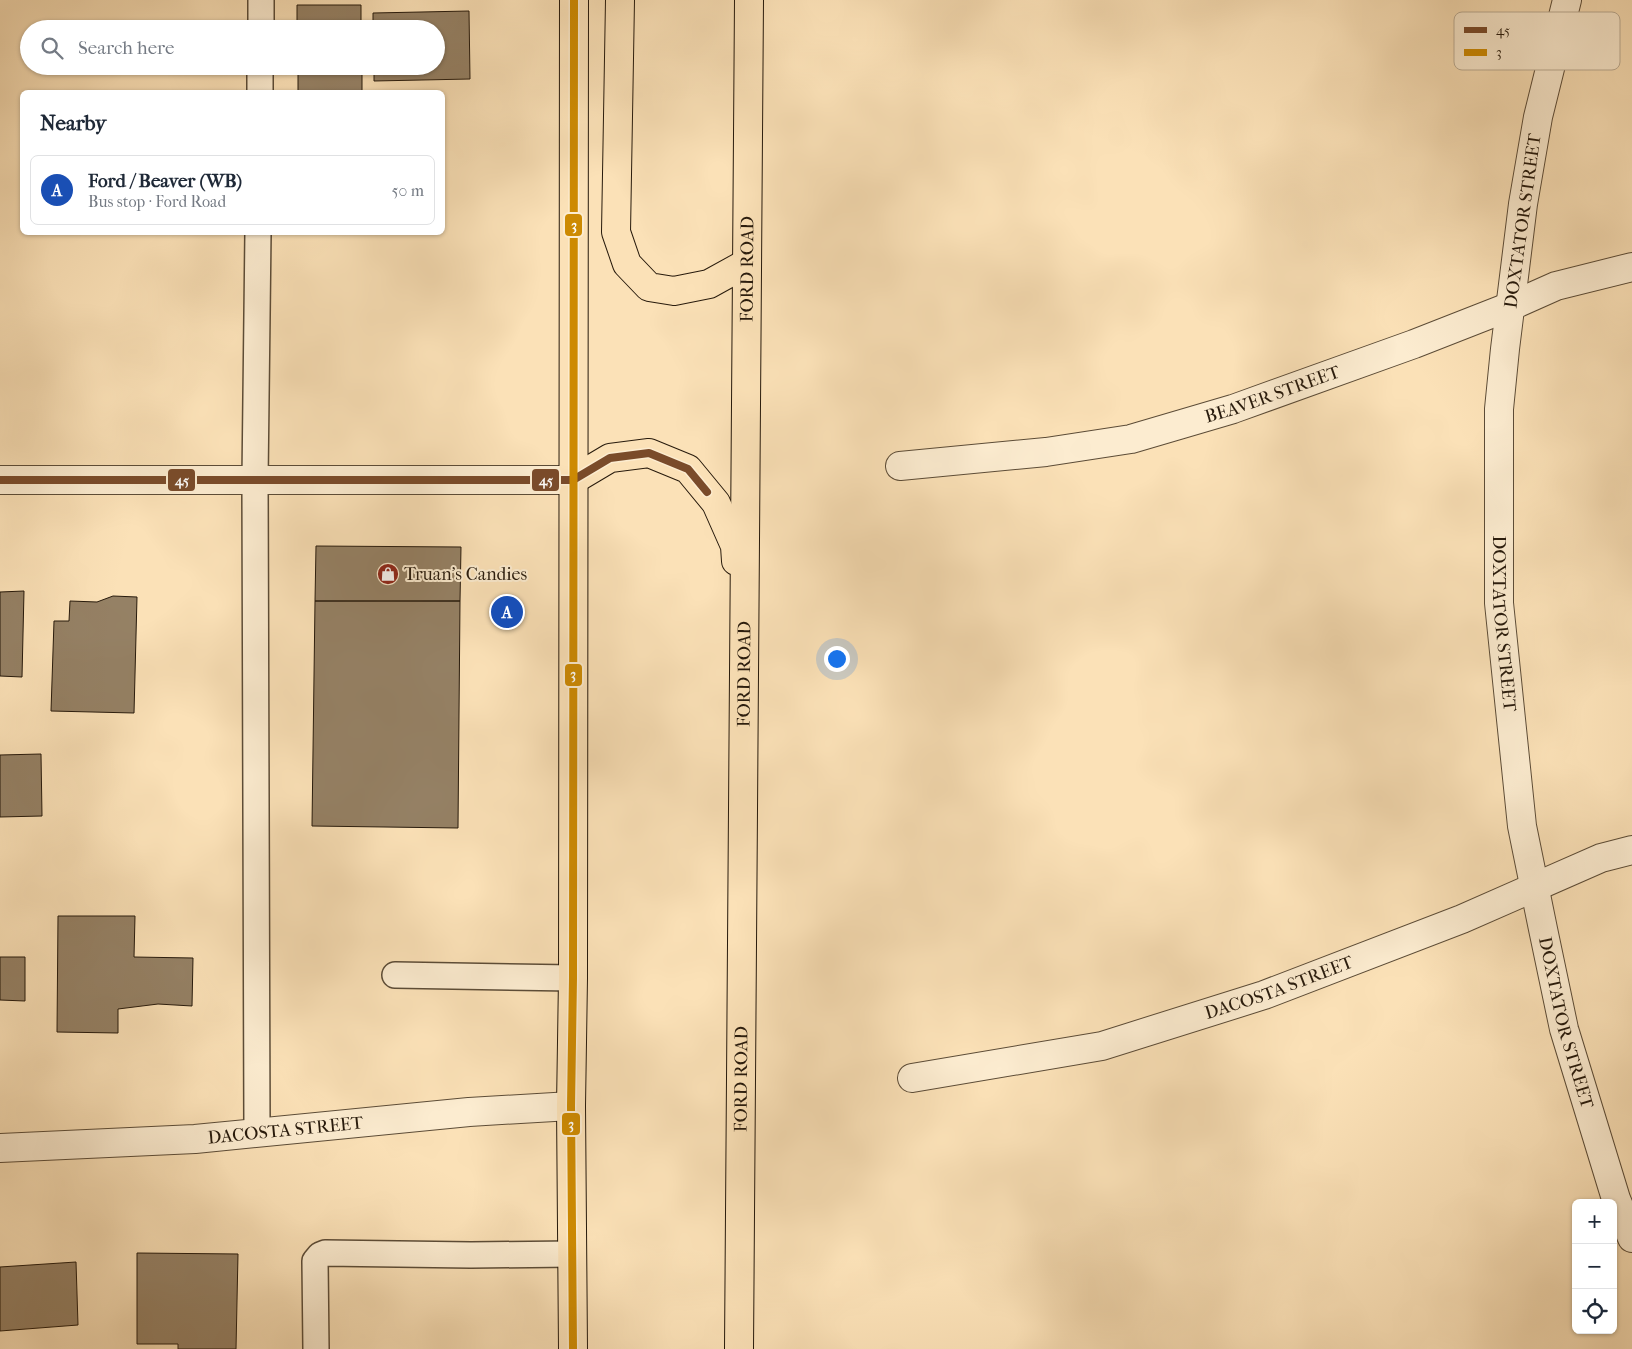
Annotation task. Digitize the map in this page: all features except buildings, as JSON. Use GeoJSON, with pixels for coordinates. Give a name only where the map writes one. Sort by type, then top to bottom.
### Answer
{"type":"FeatureCollection","features":[{"type":"Feature","properties":{"kind":"main road"},"geometry":{"type":"LineString","coordinates":[[573,1349],[571,1106],[573,978],[574,0]]}},
{"type":"Feature","properties":{"kind":"main road"},"geometry":{"type":"LineString","coordinates":[[620,0],[616,232],[627,264],[649,287],[674,291],[709,284],[747,264]]}},
{"type":"Feature","properties":{"kind":"main road","name":"FORD ROAD"},"geometry":{"type":"LineString","coordinates":[[739,1349],[748,0]]}},
{"type":"Feature","properties":{"kind":"main road"},"geometry":{"type":"LineString","coordinates":[[573,480],[610,458],[649,453],[688,469],[716,503],[735,546],[744,640]]}},
{"type":"Feature","properties":{"kind":"street","name":"DOXTATOR STREET"},"geometry":{"type":"LineString","coordinates":[[1550,70],[1538,117],[1523,204],[1499,409],[1499,603],[1522,826],[1534,888],[1564,1029],[1616,1199],[1632,1238]]}},
{"type":"Feature","properties":{"kind":"street","name":"BEAVER STREET"},"geometry":{"type":"LineString","coordinates":[[900,466],[1046,452],[1131,439],[1233,409],[1414,344],[1556,286],[1632,267]]}},
{"type":"Feature","properties":{"kind":"street"},"geometry":{"type":"LineString","coordinates":[[0,480],[573,480]]}},
{"type":"Feature","properties":{"kind":"street","name":"DACOSTA STREET"},"geometry":{"type":"LineString","coordinates":[[912,1078],[1102,1046],[1264,996],[1462,919],[1601,858],[1632,850]]}},
{"type":"Feature","properties":{"kind":"street","name":"DACOSTA STREET"},"geometry":{"type":"LineString","coordinates":[[0,1148],[195,1138],[469,1112],[571,1106]]}},
{"type":"Feature","properties":{"kind":"lane"},"geometry":{"type":"LineString","coordinates":[[261,0],[261,20]]}},
{"type":"Feature","properties":{"kind":"lane"},"geometry":{"type":"LineString","coordinates":[[260,75],[260,90]]}},
{"type":"Feature","properties":{"kind":"lane"},"geometry":{"type":"LineString","coordinates":[[257,1133],[255,480],[258,235]]}},
{"type":"Feature","properties":{"kind":"lane"},"geometry":{"type":"LineString","coordinates":[[395,975],[573,978]]}},
{"type":"Feature","properties":{"kind":"lane"},"geometry":{"type":"LineString","coordinates":[[316,1349],[315,1261],[320,1255],[325,1253],[573,1254]]}},
{"type":"Feature","properties":{"kind":"transit line","name":"3"},"geometry":{"type":"LineString","coordinates":[[573,1349],[571,1106],[573,978],[574,0]]}},
{"type":"Feature","properties":{"kind":"transit line","name":"45"},"geometry":{"type":"LineString","coordinates":[[0,480],[573,480],[610,458],[649,453],[688,469],[707,492]]}},
{"type":"Feature","properties":{"kind":"place","name":"Truan's Candies"},"geometry":{"type":"Point","coordinates":[388,574]}},
{"type":"Feature","properties":{"kind":"place","name":"Ford / Beaver (WB)"},"geometry":{"type":"Point","coordinates":[507,612]}}]}
